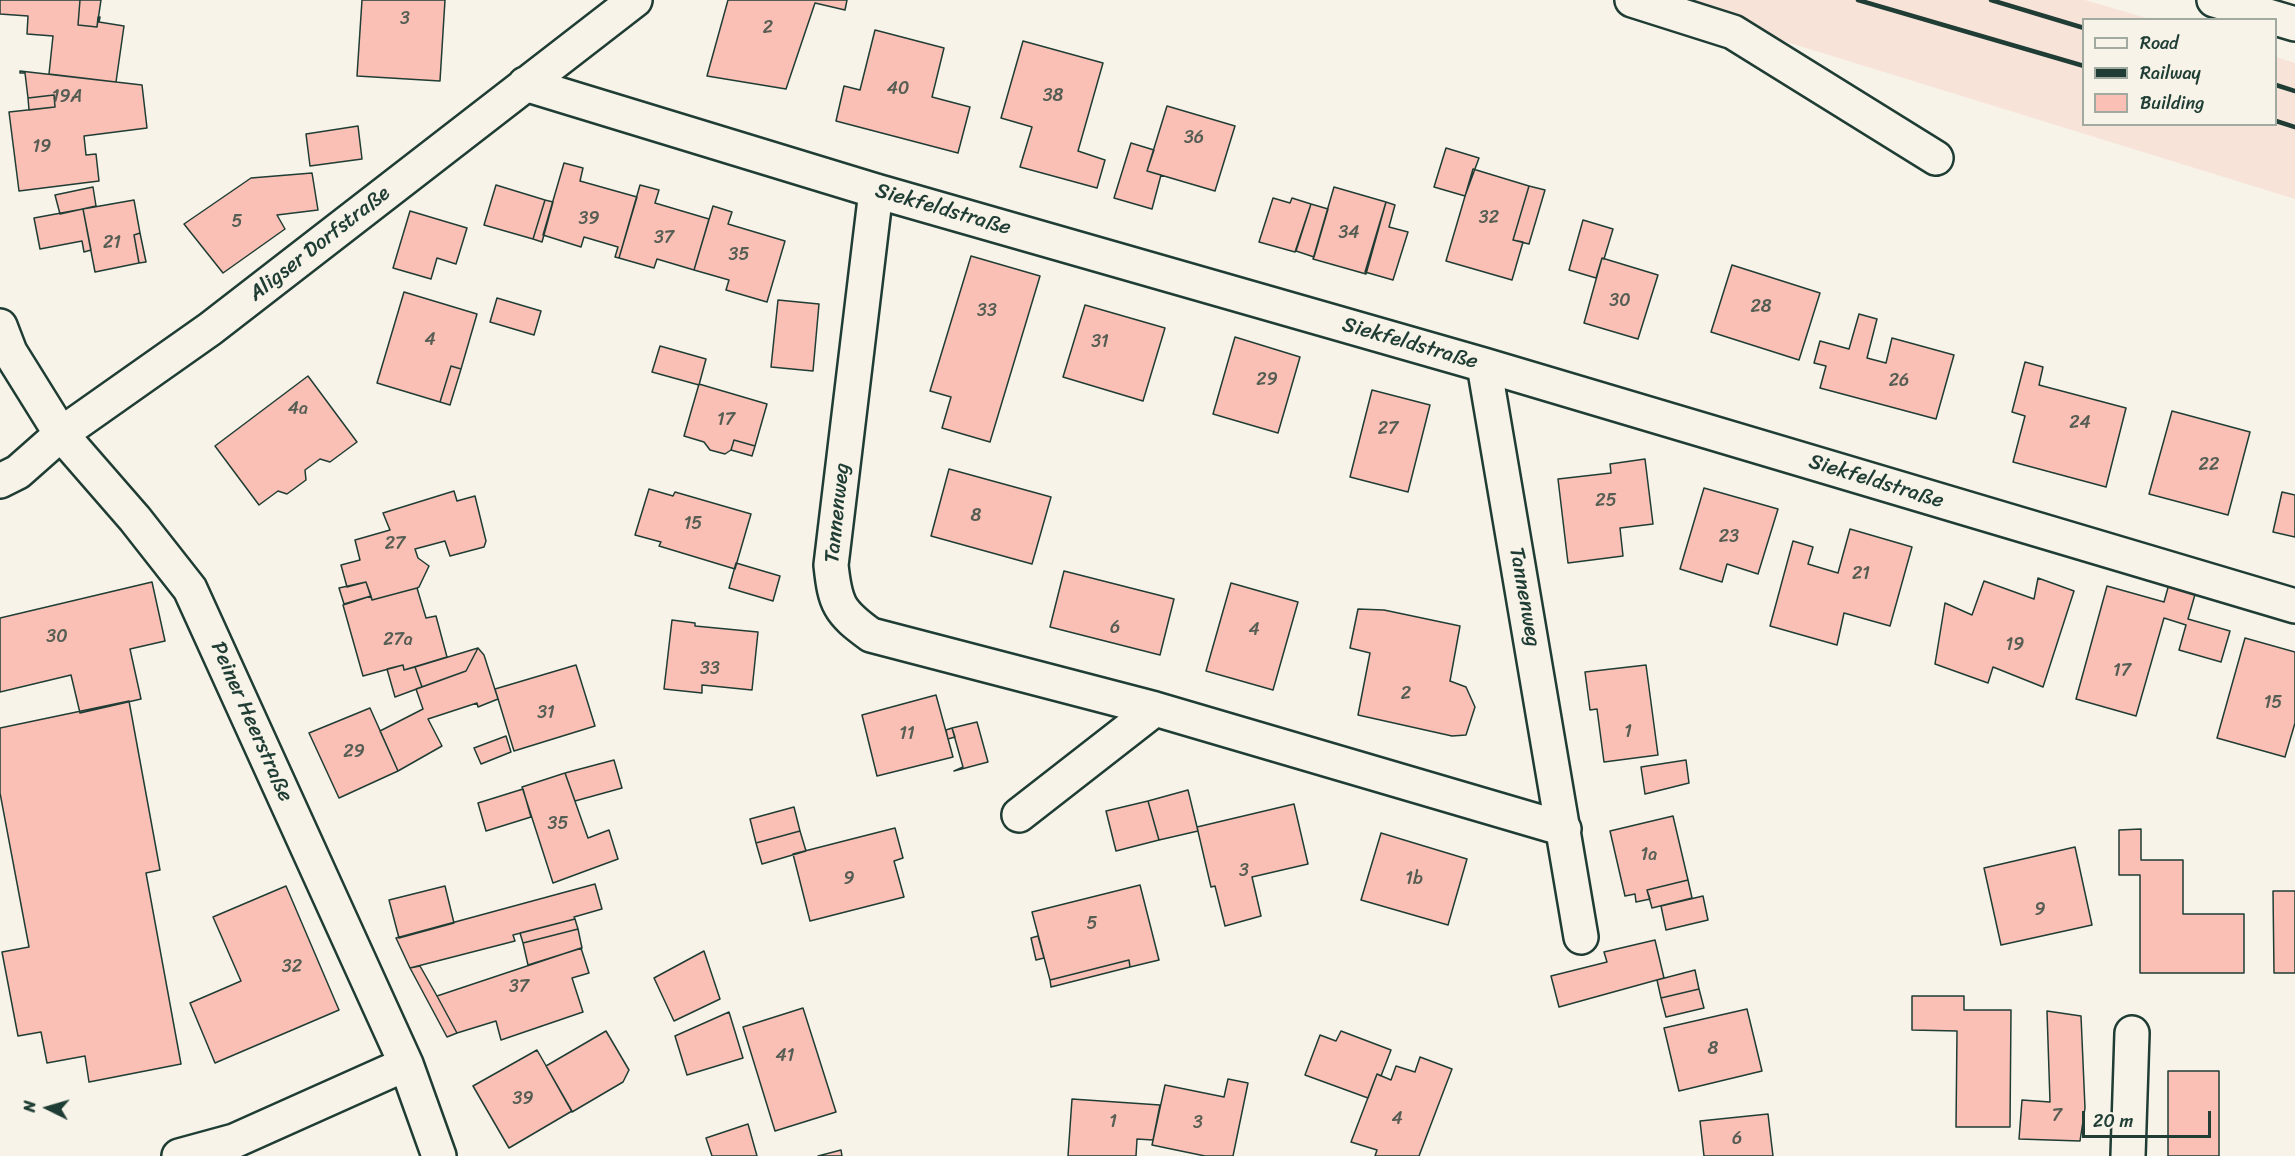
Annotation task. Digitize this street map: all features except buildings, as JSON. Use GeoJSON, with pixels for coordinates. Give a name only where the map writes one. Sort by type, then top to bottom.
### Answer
{"type":"FeatureCollection","features":[{"type":"Feature","properties":{"kind":"street","name":"Aligser Dorfstraße"},"geometry":{"type":"LineString","coordinates":[[0,481],[18,472],[61,434],[210,329],[635,0]]}},
{"type":"Feature","properties":{"kind":"street"},"geometry":{"type":"LineString","coordinates":[[1632,0],[1733,32],[1936,158]]}},
{"type":"Feature","properties":{"kind":"street"},"geometry":{"type":"LineString","coordinates":[[2214,0],[2275,18]]}},
{"type":"Feature","properties":{"kind":"street"},"geometry":{"type":"LineString","coordinates":[[2277,19],[2295,24]]}},
{"type":"Feature","properties":{"kind":"street","name":"Siekfeldstraße"},"geometry":{"type":"LineString","coordinates":[[525,84],[876,191],[1484,365],[2295,606]]}},
{"type":"Feature","properties":{"kind":"street","name":"Tannenweg"},"geometry":{"type":"LineString","coordinates":[[876,191],[831,565],[834,593],[848,619],[871,635],[1155,709],[1564,829]]}},
{"type":"Feature","properties":{"kind":"street","name":"Peiner Heerstraße"},"geometry":{"type":"LineString","coordinates":[[0,326],[10,352],[61,434],[135,519],[190,589],[406,1064],[439,1156]]}},
{"type":"Feature","properties":{"kind":"street","name":"Tannenweg"},"geometry":{"type":"LineString","coordinates":[[1484,365],[1581,937]]}},
{"type":"Feature","properties":{"kind":"street"},"geometry":{"type":"LineString","coordinates":[[1019,815],[1155,709]]}},
{"type":"Feature","properties":{"kind":"street"},"geometry":{"type":"LineString","coordinates":[[2128,1156],[2132,1034]]}},
{"type":"Feature","properties":{"kind":"street"},"geometry":{"type":"LineString","coordinates":[[178,1156],[234,1141],[406,1064]]}},
{"type":"Feature","properties":{"kind":"shaded area"},"geometry":{"type":"Polygon","coordinates":[[[1651,0],[2085,0],[2147,18],[2082,18],[2082,126],[2277,126],[2277,57],[2295,63],[2295,199],[1651,0]]]}},
{"type":"Feature","properties":{"kind":"railway"},"geometry":{"type":"LineString","coordinates":[[1858,0],[2082,65]]}},
{"type":"Feature","properties":{"kind":"railway"},"geometry":{"type":"LineString","coordinates":[[1991,0],[2082,27]]}},
{"type":"Feature","properties":{"kind":"railway"},"geometry":{"type":"LineString","coordinates":[[2277,85],[2295,91]]}},
{"type":"Feature","properties":{"kind":"railway"},"geometry":{"type":"LineString","coordinates":[[2277,121],[2295,127]]}}]}
